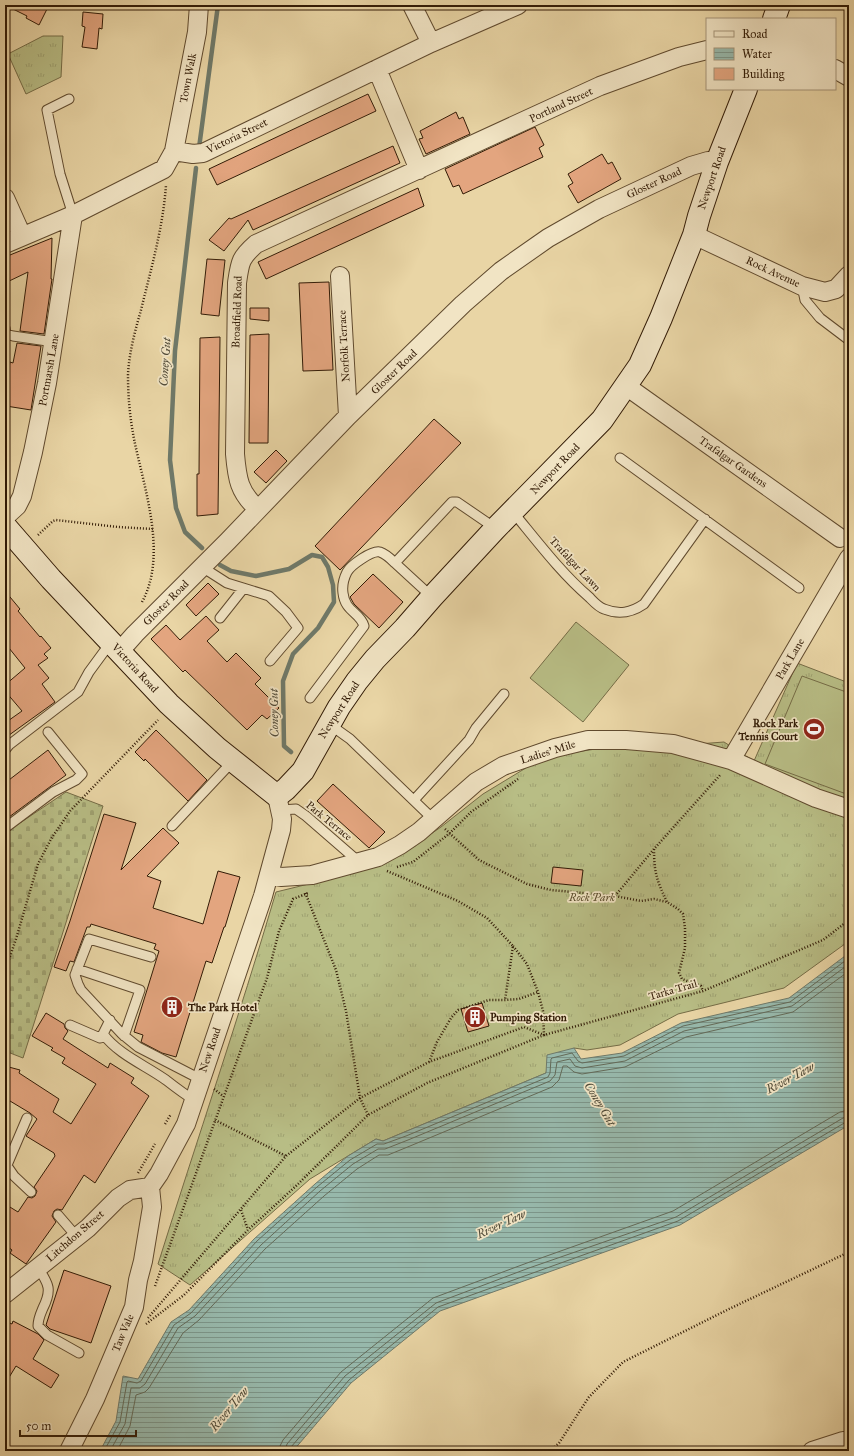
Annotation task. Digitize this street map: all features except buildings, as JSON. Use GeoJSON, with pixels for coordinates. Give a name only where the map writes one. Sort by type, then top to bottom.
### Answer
{"type":"FeatureCollection","features":[{"type":"Feature","properties":{"kind":"street","name":"Town Walk"},"geometry":{"type":"LineString","coordinates":[[174,151],[197,32],[199,5]]}},
{"type":"Feature","properties":{"kind":"street"},"geometry":{"type":"LineString","coordinates":[[412,5],[431,43]]}},
{"type":"Feature","properties":{"kind":"street","name":"Victoria Street"},"geometry":{"type":"LineString","coordinates":[[174,151],[193,154],[203,153],[431,43],[518,5]]}},
{"type":"Feature","properties":{"kind":"street"},"geometry":{"type":"LineString","coordinates":[[774,18],[779,5]]}},
{"type":"Feature","properties":{"kind":"street","name":"Portland Street"},"geometry":{"type":"LineString","coordinates":[[419,170],[600,86],[679,58],[706,50]]}},
{"type":"Feature","properties":{"kind":"street"},"geometry":{"type":"LineString","coordinates":[[377,69],[419,170]]}},
{"type":"Feature","properties":{"kind":"street"},"geometry":{"type":"LineString","coordinates":[[836,70],[849,77]]}},
{"type":"Feature","properties":{"kind":"street","name":"Newport Road"},"geometry":{"type":"LineString","coordinates":[[279,803],[286,789],[303,771],[329,724],[357,681],[375,659],[495,529],[602,420],[640,366],[694,235],[717,162],[746,90]]}},
{"type":"Feature","properties":{"kind":"street"},"geometry":{"type":"LineString","coordinates":[[5,244],[73,215],[164,169],[174,151]]}},
{"type":"Feature","properties":{"kind":"street","name":"Gloster Road"},"geometry":{"type":"LineString","coordinates":[[115,647],[135,634],[348,416],[463,304],[501,271],[533,247],[599,209],[677,172],[708,161],[717,162]]}},
{"type":"Feature","properties":{"kind":"street","name":"Broadfield Road"},"geometry":{"type":"LineString","coordinates":[[258,509],[242,491],[237,478],[235,454],[237,283],[239,266],[242,258],[256,244],[419,170]]}},
{"type":"Feature","properties":{"kind":"street"},"geometry":{"type":"LineString","coordinates":[[5,198],[22,236]]}},
{"type":"Feature","properties":{"kind":"street","name":"Portmarsh Lane"},"geometry":{"type":"LineString","coordinates":[[5,517],[17,506],[22,496],[33,452],[48,383],[73,215]]}},
{"type":"Feature","properties":{"kind":"street","name":"Rock Avenue"},"geometry":{"type":"LineString","coordinates":[[694,235],[802,286],[825,292],[836,289],[849,275]]}},
{"type":"Feature","properties":{"kind":"street","name":"Norfolk Terrace"},"geometry":{"type":"LineString","coordinates":[[340,276],[348,416]]}},
{"type":"Feature","properties":{"kind":"street","name":"Trafalgar Gardens"},"geometry":{"type":"LineString","coordinates":[[626,386],[840,538]]}},
{"type":"Feature","properties":{"kind":"street","name":"Victoria Road"},"geometry":{"type":"LineString","coordinates":[[5,526],[23,548],[169,704],[279,803]]}},
{"type":"Feature","properties":{"kind":"street","name":"Park Lane"},"geometry":{"type":"LineString","coordinates":[[731,760],[849,558]]}},
{"type":"Feature","properties":{"kind":"street","name":"Ladies' Mile"},"geometry":{"type":"LineString","coordinates":[[269,875],[282,878],[299,877],[330,871],[378,857],[419,832],[476,782],[503,766],[555,748],[588,740],[626,740],[673,744],[731,760],[816,798],[849,809]]}},
{"type":"Feature","properties":{"kind":"street","name":"New Road"},"geometry":{"type":"LineString","coordinates":[[150,1187],[176,1144],[186,1124],[269,875],[281,830],[279,803]]}},
{"type":"Feature","properties":{"kind":"street","name":"Taw Vale"},"geometry":{"type":"LineString","coordinates":[[69,1451],[95,1399],[134,1307],[152,1207],[150,1187]]}},
{"type":"Feature","properties":{"kind":"street","name":"Litchdon Street"},"geometry":{"type":"LineString","coordinates":[[5,1294],[88,1228],[118,1198],[130,1190],[150,1187]]}},
{"type":"Feature","properties":{"kind":"street"},"geometry":{"type":"LineString","coordinates":[[812,1451],[843,1441],[849,1441]]}},
{"type":"Feature","properties":{"kind":"lane"},"geometry":{"type":"LineString","coordinates":[[70,99],[47,110],[60,174],[73,215]]}},
{"type":"Feature","properties":{"kind":"lane"},"geometry":{"type":"LineString","coordinates":[[802,286],[804,300],[820,318],[849,340]]}},
{"type":"Feature","properties":{"kind":"lane"},"geometry":{"type":"LineString","coordinates":[[5,332],[13,336],[54,342]]}},
{"type":"Feature","properties":{"kind":"lane"},"geometry":{"type":"LineString","coordinates":[[620,458],[799,588]]}},
{"type":"Feature","properties":{"kind":"lane"},"geometry":{"type":"LineString","coordinates":[[395,563],[452,502],[457,502],[495,529]]}},
{"type":"Feature","properties":{"kind":"lane","name":"Trafalgar Lawn"},"geometry":{"type":"LineString","coordinates":[[513,512],[579,588],[602,608],[625,613],[635,610],[644,604],[705,519]]}},
{"type":"Feature","properties":{"kind":"lane"},"geometry":{"type":"LineString","coordinates":[[310,698],[364,626],[362,621],[346,604],[343,593],[343,582],[348,571],[370,554],[379,552],[387,556],[432,597]]}},
{"type":"Feature","properties":{"kind":"lane"},"geometry":{"type":"LineString","coordinates":[[202,567],[227,583],[269,596],[286,612],[298,628],[270,661]]}},
{"type":"Feature","properties":{"kind":"lane"},"geometry":{"type":"LineString","coordinates":[[220,618],[243,589]]}},
{"type":"Feature","properties":{"kind":"lane"},"geometry":{"type":"LineString","coordinates":[[5,750],[9,745],[78,692],[89,672],[115,647]]}},
{"type":"Feature","properties":{"kind":"lane"},"geometry":{"type":"LineString","coordinates":[[414,800],[469,740],[476,728],[504,694]]}},
{"type":"Feature","properties":{"kind":"lane"},"geometry":{"type":"LineString","coordinates":[[329,724],[350,739],[434,820]]}},
{"type":"Feature","properties":{"kind":"lane"},"geometry":{"type":"LineString","coordinates":[[5,828],[53,792],[76,780],[82,774],[48,732]]}},
{"type":"Feature","properties":{"kind":"lane"},"geometry":{"type":"LineString","coordinates":[[172,826],[233,761]]}},
{"type":"Feature","properties":{"kind":"lane","name":"Park Terrace"},"geometry":{"type":"LineString","coordinates":[[279,803],[296,809],[306,816],[359,862]]}},
{"type":"Feature","properties":{"kind":"lane"},"geometry":{"type":"LineString","coordinates":[[151,957],[89,939],[75,975],[81,990],[124,1036],[138,1047],[200,1079]]}},
{"type":"Feature","properties":{"kind":"lane"},"geometry":{"type":"LineString","coordinates":[[78,969],[140,990],[124,1036]]}},
{"type":"Feature","properties":{"kind":"lane"},"geometry":{"type":"LineString","coordinates":[[70,1025],[100,1038],[110,1020]]}},
{"type":"Feature","properties":{"kind":"lane"},"geometry":{"type":"LineString","coordinates":[[103,1034],[112,1045],[194,1100]]}},
{"type":"Feature","properties":{"kind":"lane"},"geometry":{"type":"LineString","coordinates":[[27,1118],[6,1164],[14,1176],[31,1192]]}},
{"type":"Feature","properties":{"kind":"lane"},"geometry":{"type":"LineString","coordinates":[[58,1215],[77,1237]]}},
{"type":"Feature","properties":{"kind":"lane"},"geometry":{"type":"LineString","coordinates":[[38,1268],[47,1281],[48,1297],[38,1319],[38,1326],[47,1335],[79,1353]]}},
{"type":"Feature","properties":{"kind":"path"},"geometry":{"type":"LineString","coordinates":[[140,606],[145,596],[152,571],[154,538],[149,505],[131,420],[128,374],[133,341],[154,257],[165,205],[166,180],[164,169]]}},
{"type":"Feature","properties":{"kind":"path"},"geometry":{"type":"LineString","coordinates":[[23,548],[53,521],[153,529]]}},
{"type":"Feature","properties":{"kind":"path"},"geometry":{"type":"LineString","coordinates":[[5,971],[38,864],[51,839],[70,811],[158,720],[169,704]]}},
{"type":"Feature","properties":{"kind":"path"},"geometry":{"type":"LineString","coordinates":[[615,896],[731,760]]}},
{"type":"Feature","properties":{"kind":"path"},"geometry":{"type":"LineString","coordinates":[[248,1230],[240,1210],[286,1156],[360,1098],[429,1062],[524,1027],[544,1035],[543,1011],[538,992],[527,964],[513,946],[487,918],[458,900],[386,870],[413,862],[450,832],[471,812],[520,778]]}},
{"type":"Feature","properties":{"kind":"path"},"geometry":{"type":"LineString","coordinates":[[434,820],[450,832],[479,860],[526,884],[551,890],[615,896],[641,901],[654,899],[667,902],[683,914],[684,948],[679,973],[682,979],[701,986],[703,991]]}},
{"type":"Feature","properties":{"kind":"path"},"geometry":{"type":"LineString","coordinates":[[654,849],[654,869],[658,884],[667,902]]}},
{"type":"Feature","properties":{"kind":"path"},"geometry":{"type":"LineString","coordinates":[[299,877],[336,970],[346,1011],[360,1098],[368,1115]]}},
{"type":"Feature","properties":{"kind":"path"},"geometry":{"type":"LineString","coordinates":[[154,1290],[267,978],[279,931],[293,899],[313,892]]}},
{"type":"Feature","properties":{"kind":"path","name":"Tarka Trail"},"geometry":{"type":"LineString","coordinates":[[240,1210],[140,1328],[184,1296],[248,1230],[296,1186],[368,1115],[427,1083],[492,1055],[544,1035],[703,991],[823,940],[849,920]]}},
{"type":"Feature","properties":{"kind":"path"},"geometry":{"type":"LineString","coordinates":[[505,1000],[513,946]]}},
{"type":"Feature","properties":{"kind":"path"},"geometry":{"type":"LineString","coordinates":[[429,1062],[437,1042],[450,1018],[458,1010],[489,1000],[519,999],[538,992]]}},
{"type":"Feature","properties":{"kind":"path"},"geometry":{"type":"LineString","coordinates":[[217,1091],[223,1096]]}},
{"type":"Feature","properties":{"kind":"path"},"geometry":{"type":"LineString","coordinates":[[215,1120],[286,1156]]}},
{"type":"Feature","properties":{"kind":"path"},"geometry":{"type":"LineString","coordinates":[[550,1451],[559,1443],[589,1397],[623,1362],[729,1309],[849,1252]]}},
{"type":"Feature","properties":{"kind":"path"},"geometry":{"type":"LineString","coordinates":[[143,1320],[146,1313]]}},
{"type":"Feature","properties":{"kind":"green space"},"geometry":{"type":"Polygon","coordinates":[[[43,36],[63,36],[61,77],[26,94],[8,54],[43,36]]]}},
{"type":"Feature","properties":{"kind":"green space"},"geometry":{"type":"Polygon","coordinates":[[[576,622],[629,665],[583,722],[530,678],[576,622]]]}},
{"type":"Feature","properties":{"kind":"green space","name":"Rock Park"},"geometry":{"type":"Polygon","coordinates":[[[797,663],[849,683],[849,941],[784,988],[678,1014],[620,1045],[587,1050],[574,1048],[547,1069],[546,1073],[383,1141],[376,1139],[310,1179],[190,1285],[158,1264],[233,1032],[276,892],[333,878],[400,855],[441,827],[483,794],[544,757],[615,746],[672,746],[724,742],[754,761],[797,663]]]}},
{"type":"Feature","properties":{"kind":"green space","name":"Rock Park Tennis Court"},"geometry":{"type":"Polygon","coordinates":[[[802,676],[849,693],[849,795],[765,764],[802,676]]]}},
{"type":"Feature","properties":{"kind":"green space"},"geometry":{"type":"Polygon","coordinates":[[[66,792],[103,806],[23,1058],[5,1051],[5,833],[66,792]]]}},
{"type":"Feature","properties":{"kind":"water","name":"River Taw"},"geometry":{"type":"Polygon","coordinates":[[[849,953],[849,1125],[680,1225],[440,1311],[351,1383],[293,1451],[100,1451],[116,1421],[123,1376],[138,1379],[171,1322],[189,1310],[254,1239],[348,1156],[376,1139],[383,1141],[546,1073],[547,1055],[574,1048],[581,1059],[622,1053],[681,1023],[789,998],[849,953]]]}},
{"type":"Feature","properties":{"kind":"waterway","name":"Coney Gut"},"geometry":{"type":"LineString","coordinates":[[199,148],[218,5]]}},
{"type":"Feature","properties":{"kind":"waterway","name":"Coney Gut"},"geometry":{"type":"LineString","coordinates":[[196,168],[175,351],[170,460],[176,508],[185,532],[202,548]]}},
{"type":"Feature","properties":{"kind":"waterway","name":"Coney Gut"},"geometry":{"type":"LineString","coordinates":[[220,565],[231,571],[256,576],[289,569],[312,555],[322,557],[328,567],[333,585],[334,602],[318,628],[293,654],[283,681],[284,746],[291,752]]}},
{"type":"Feature","properties":{"kind":"place","name":"Rock Park Tennis Court"},"geometry":{"type":"Point","coordinates":[814,729]}},
{"type":"Feature","properties":{"kind":"place","name":"The Park Hotel"},"geometry":{"type":"Point","coordinates":[172,1007]}},
{"type":"Feature","properties":{"kind":"place","name":"Pumping Station"},"geometry":{"type":"Point","coordinates":[475,1017]}}]}
